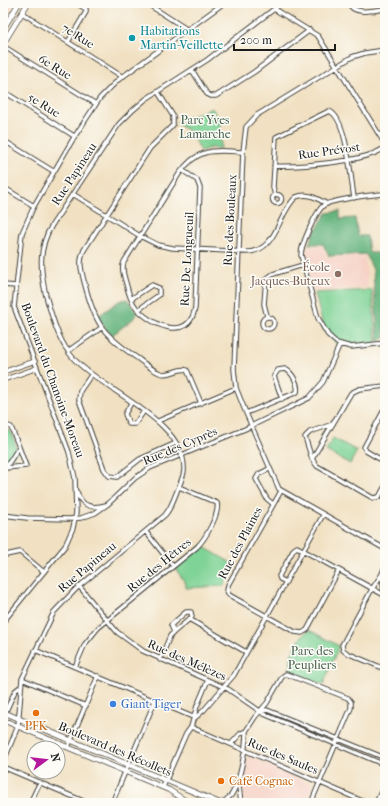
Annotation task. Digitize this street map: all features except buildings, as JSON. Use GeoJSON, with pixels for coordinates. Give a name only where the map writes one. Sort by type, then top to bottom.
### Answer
{"type":"FeatureCollection","features":[{"type":"Feature","properties":{"kind":"main road"},"geometry":{"type":"LineString","coordinates":[[3,29],[20,3]]}},
{"type":"Feature","properties":{"kind":"main road"},"geometry":{"type":"LineString","coordinates":[[3,45],[28,3]]}},
{"type":"Feature","properties":{"kind":"main road","name":"Boulevard des Récollets"},"geometry":{"type":"LineString","coordinates":[[4,713],[221,803],[232,803]]}},
{"type":"Feature","properties":{"kind":"main road","name":"Boulevard des Récollets"},"geometry":{"type":"LineString","coordinates":[[3,720],[164,787],[189,803]]}},
{"type":"Feature","properties":{"kind":"street"},"geometry":{"type":"LineString","coordinates":[[68,42],[86,12],[86,9],[76,3]]}},
{"type":"Feature","properties":{"kind":"street"},"geometry":{"type":"LineString","coordinates":[[146,3],[188,30]]}},
{"type":"Feature","properties":{"kind":"street"},"geometry":{"type":"LineString","coordinates":[[215,3],[220,6]]}},
{"type":"Feature","properties":{"kind":"street","name":"Boulevard du Chanoine-Moreau"},"geometry":{"type":"LineString","coordinates":[[75,487],[69,452],[14,307],[22,233],[34,206],[74,136],[96,104],[110,87],[224,3]]}},
{"type":"Feature","properties":{"kind":"street","name":"Rue Papineau"},"geometry":{"type":"LineString","coordinates":[[3,763],[20,719],[20,687],[22,679],[56,608],[79,586],[146,532],[167,513],[179,487],[184,471],[176,443],[169,431],[158,421],[92,375],[68,351],[58,335],[42,278],[41,260],[46,236],[124,119],[140,103],[192,70],[282,3]]}},
{"type":"Feature","properties":{"kind":"street"},"geometry":{"type":"LineString","coordinates":[[349,3],[352,8],[359,11],[385,9]]}},
{"type":"Feature","properties":{"kind":"street"},"geometry":{"type":"LineString","coordinates":[[274,9],[310,30],[319,38],[385,146]]}},
{"type":"Feature","properties":{"kind":"street","name":"7e Rue"},"geometry":{"type":"LineString","coordinates":[[22,13],[123,77]]}},
{"type":"Feature","properties":{"kind":"street"},"geometry":{"type":"LineString","coordinates":[[192,70],[206,93],[211,96],[216,96],[254,72],[310,30]]}},
{"type":"Feature","properties":{"kind":"street","name":"6e Rue"},"geometry":{"type":"LineString","coordinates":[[3,45],[96,104]]}},
{"type":"Feature","properties":{"kind":"street","name":"Rue des Bouleaux"},"geometry":{"type":"LineString","coordinates":[[281,491],[269,469],[236,388],[234,362],[245,130],[252,119],[357,55],[385,50]]}},
{"type":"Feature","properties":{"kind":"street","name":"5e Rue"},"geometry":{"type":"LineString","coordinates":[[3,91],[74,136]]}},
{"type":"Feature","properties":{"kind":"street"},"geometry":{"type":"LineString","coordinates":[[158,92],[173,116],[173,125],[151,146],[84,250],[81,261],[91,308],[101,328],[116,343],[158,372],[168,374],[183,369],[187,370],[200,403]]}},
{"type":"Feature","properties":{"kind":"street"},"geometry":{"type":"LineString","coordinates":[[275,195],[274,166],[276,136],[328,111],[333,113],[342,128],[354,198]]}},
{"type":"Feature","properties":{"kind":"street"},"geometry":{"type":"LineString","coordinates":[[3,140],[53,172]]}},
{"type":"Feature","properties":{"kind":"street","name":"Rue Prévost"},"geometry":{"type":"LineString","coordinates":[[274,166],[300,166],[348,159],[370,155],[385,146]]}},
{"type":"Feature","properties":{"kind":"street","name":"Rue De Longueuil"},"geometry":{"type":"LineString","coordinates":[[182,170],[196,179],[200,185],[195,308],[190,321],[180,327],[168,328],[138,310],[131,299],[123,266],[140,236],[182,170],[190,160],[202,153],[220,150],[244,152]]}},
{"type":"Feature","properties":{"kind":"street"},"geometry":{"type":"LineString","coordinates":[[3,187],[34,206]]}},
{"type":"Feature","properties":{"kind":"street"},"geometry":{"type":"LineString","coordinates":[[73,194],[140,236],[162,247],[239,252],[256,251],[267,245],[296,197],[303,195],[311,196],[326,204]]}},
{"type":"Feature","properties":{"kind":"street"},"geometry":{"type":"LineString","coordinates":[[385,194],[354,198],[326,204],[319,211],[303,244],[300,255],[321,326],[332,339],[340,344],[354,347],[385,343]]}},
{"type":"Feature","properties":{"kind":"street"},"geometry":{"type":"LineString","coordinates":[[266,316],[264,304],[267,278],[274,274],[302,265]]}},
{"type":"Feature","properties":{"kind":"street"},"geometry":{"type":"LineString","coordinates":[[3,285],[16,286]]}},
{"type":"Feature","properties":{"kind":"street"},"geometry":{"type":"LineString","coordinates":[[131,299],[152,285],[159,288],[158,295],[138,310]]}},
{"type":"Feature","properties":{"kind":"street"},"geometry":{"type":"LineString","coordinates":[[68,351],[101,328]]}},
{"type":"Feature","properties":{"kind":"street","name":"Rue des Cyprès"},"geometry":{"type":"LineString","coordinates":[[3,514],[27,518],[76,519],[93,514],[108,504],[143,472],[251,426],[298,404],[313,395],[323,382],[340,344]]}},
{"type":"Feature","properties":{"kind":"street"},"geometry":{"type":"LineString","coordinates":[[3,372],[34,361]]}},
{"type":"Feature","properties":{"kind":"street"},"geometry":{"type":"LineString","coordinates":[[3,380],[37,368]]}},
{"type":"Feature","properties":{"kind":"street"},"geometry":{"type":"LineString","coordinates":[[246,413],[282,399],[295,393],[298,389],[291,373],[285,369],[277,371],[274,376],[282,399]]}},
{"type":"Feature","properties":{"kind":"street"},"geometry":{"type":"LineString","coordinates":[[92,375],[80,391],[79,400],[104,469],[108,475],[113,477],[119,476],[140,459],[176,443]]}},
{"type":"Feature","properties":{"kind":"street"},"geometry":{"type":"LineString","coordinates":[[312,459],[353,392],[359,389],[385,386]]}},
{"type":"Feature","properties":{"kind":"street"},"geometry":{"type":"LineString","coordinates":[[158,421],[236,388]]}},
{"type":"Feature","properties":{"kind":"street"},"geometry":{"type":"LineString","coordinates":[[132,403],[125,413],[129,424],[135,424],[144,411]]}},
{"type":"Feature","properties":{"kind":"street"},"geometry":{"type":"LineString","coordinates":[[385,408],[364,448],[385,462]]}},
{"type":"Feature","properties":{"kind":"street"},"geometry":{"type":"LineString","coordinates":[[3,424],[11,427],[26,466],[4,470]]}},
{"type":"Feature","properties":{"kind":"street"},"geometry":{"type":"LineString","coordinates":[[333,424],[309,433],[305,437],[312,459],[317,466],[373,498],[379,497],[385,486]]}},
{"type":"Feature","properties":{"kind":"street"},"geometry":{"type":"LineString","coordinates":[[4,470],[19,447]]}},
{"type":"Feature","properties":{"kind":"street"},"geometry":{"type":"LineString","coordinates":[[269,469],[258,475],[257,481],[267,499],[273,504]]}},
{"type":"Feature","properties":{"kind":"street"},"geometry":{"type":"LineString","coordinates":[[75,487],[80,501],[87,506],[95,507],[108,504]]}},
{"type":"Feature","properties":{"kind":"street"},"geometry":{"type":"LineString","coordinates":[[3,622],[65,546],[76,519],[75,487]]}},
{"type":"Feature","properties":{"kind":"street","name":"Rue des Hêtres"},"geometry":{"type":"LineString","coordinates":[[75,667],[88,640],[107,620],[204,539],[218,508],[214,501],[179,487]]}},
{"type":"Feature","properties":{"kind":"street"},"geometry":{"type":"LineString","coordinates":[[281,491],[385,549]]}},
{"type":"Feature","properties":{"kind":"street","name":"Rue des Plaines"},"geometry":{"type":"LineString","coordinates":[[281,491],[227,589],[231,597],[296,633],[305,632],[339,570]]}},
{"type":"Feature","properties":{"kind":"street"},"geometry":{"type":"LineString","coordinates":[[195,718],[234,675],[323,515]]}},
{"type":"Feature","properties":{"kind":"street"},"geometry":{"type":"LineString","coordinates":[[146,532],[173,566]]}},
{"type":"Feature","properties":{"kind":"street"},"geometry":{"type":"LineString","coordinates":[[286,582],[280,579],[279,576],[296,547],[384,595]]}},
{"type":"Feature","properties":{"kind":"street"},"geometry":{"type":"LineString","coordinates":[[6,555],[20,552],[44,572]]}},
{"type":"Feature","properties":{"kind":"street"},"geometry":{"type":"LineString","coordinates":[[385,566],[342,646],[347,653],[385,669]]}},
{"type":"Feature","properties":{"kind":"street"},"geometry":{"type":"LineString","coordinates":[[382,574],[385,603]]}},
{"type":"Feature","properties":{"kind":"street","name":"Rue des Mélèzes"},"geometry":{"type":"LineString","coordinates":[[79,586],[107,620],[130,643],[160,660],[224,687],[260,711],[336,745],[385,764]]}},
{"type":"Feature","properties":{"kind":"street"},"geometry":{"type":"LineString","coordinates":[[160,660],[170,636],[192,615],[188,612],[172,625],[171,628],[174,632]]}},
{"type":"Feature","properties":{"kind":"street"},"geometry":{"type":"LineString","coordinates":[[189,619],[246,652]]}},
{"type":"Feature","properties":{"kind":"street"},"geometry":{"type":"LineString","coordinates":[[35,650],[195,718]]}},
{"type":"Feature","properties":{"kind":"street"},"geometry":{"type":"LineString","coordinates":[[221,803],[233,793],[239,774],[246,731],[266,704],[282,677],[286,674],[346,697],[351,703],[351,708],[311,803]]}},
{"type":"Feature","properties":{"kind":"street"},"geometry":{"type":"LineString","coordinates":[[68,747],[98,676]]}},
{"type":"Feature","properties":{"kind":"street"},"geometry":{"type":"LineString","coordinates":[[22,679],[86,706]]}},
{"type":"Feature","properties":{"kind":"street"},"geometry":{"type":"LineString","coordinates":[[164,787],[186,734],[192,727],[197,706],[208,680]]}},
{"type":"Feature","properties":{"kind":"street"},"geometry":{"type":"LineString","coordinates":[[4,713],[15,691],[20,687]]}},
{"type":"Feature","properties":{"kind":"street"},"geometry":{"type":"LineString","coordinates":[[112,803],[155,701]]}},
{"type":"Feature","properties":{"kind":"street","name":"Rue des Mélèzes"},"geometry":{"type":"LineString","coordinates":[[260,711],[267,710],[385,758]]}},
{"type":"Feature","properties":{"kind":"street","name":"Rue des Saules"},"geometry":{"type":"LineString","coordinates":[[192,727],[367,803]]}},
{"type":"Feature","properties":{"kind":"street"},"geometry":{"type":"LineString","coordinates":[[231,744],[241,733],[246,731]]}},
{"type":"Feature","properties":{"kind":"street"},"geometry":{"type":"LineString","coordinates":[[3,767],[88,803]]}},
{"type":"Feature","properties":{"kind":"street"},"geometry":{"type":"LineString","coordinates":[[239,774],[241,803]]}},
{"type":"Feature","properties":{"kind":"street"},"geometry":{"type":"LineString","coordinates":[[30,803],[40,782]]}},
{"type":"Feature","properties":{"kind":"street"},"geometry":{"type":"LineString","coordinates":[[376,803],[385,783]]}},
{"type":"Feature","properties":{"kind":"shaded area"},"geometry":{"type":"Polygon","coordinates":[[[3,3],[15,3],[3,22],[3,3]]]}},
{"type":"Feature","properties":{"kind":"shaded area","name":"École Jacques-Buteux"},"geometry":{"type":"Polygon","coordinates":[[[322,246],[328,258],[365,256],[368,288],[313,291],[304,259],[306,247],[322,246]]]}},
{"type":"Feature","properties":{"kind":"shaded area"},"geometry":{"type":"Polygon","coordinates":[[[249,756],[313,784],[306,803],[244,803],[243,776],[249,756]]]}},
{"type":"Feature","properties":{"kind":"shaded area"},"geometry":{"type":"Polygon","coordinates":[[[162,793],[174,798],[180,803],[154,803],[162,793]]]}},
{"type":"Feature","properties":{"kind":"green space","name":"Parc Yves Lamarche"},"geometry":{"type":"Polygon","coordinates":[[[212,108],[220,122],[221,148],[210,148],[201,151],[190,132],[176,123],[188,122],[187,118],[212,108]]]}},
{"type":"Feature","properties":{"kind":"green space"},"geometry":{"type":"Polygon","coordinates":[[[340,211],[340,219],[355,218],[358,236],[367,236],[369,253],[385,253],[385,338],[378,341],[373,270],[366,254],[329,256],[323,244],[309,244],[315,231],[327,213],[340,211]]]}},
{"type":"Feature","properties":{"kind":"green space"},"geometry":{"type":"Polygon","coordinates":[[[372,290],[376,344],[358,347],[338,345],[324,330],[315,293],[372,290]]]}},
{"type":"Feature","properties":{"kind":"green space"},"geometry":{"type":"Polygon","coordinates":[[[127,299],[137,313],[133,319],[111,336],[97,317],[119,301],[127,299]]]}},
{"type":"Feature","properties":{"kind":"green space"},"geometry":{"type":"Polygon","coordinates":[[[3,427],[12,433],[17,451],[6,465],[3,463],[3,427]]]}},
{"type":"Feature","properties":{"kind":"green space"},"geometry":{"type":"Polygon","coordinates":[[[333,438],[357,451],[350,464],[326,451],[333,438]]]}},
{"type":"Feature","properties":{"kind":"green space"},"geometry":{"type":"Polygon","coordinates":[[[202,546],[235,565],[224,586],[186,588],[186,584],[175,568],[202,546]]]}},
{"type":"Feature","properties":{"kind":"green space","name":"Parc des Peupliers"},"geometry":{"type":"Polygon","coordinates":[[[309,630],[339,646],[323,685],[290,671],[291,655],[302,636],[309,630]]]}},
{"type":"Feature","properties":{"kind":"place","name":"Habitations Martin-Veillette"},"geometry":{"type":"Point","coordinates":[132,38]}},
{"type":"Feature","properties":{"kind":"place","name":"École Jacques-Buteux"},"geometry":{"type":"Point","coordinates":[338,274]}},
{"type":"Feature","properties":{"kind":"place","name":"Giant Tiger"},"geometry":{"type":"Point","coordinates":[113,704]}},
{"type":"Feature","properties":{"kind":"place","name":"PFK"},"geometry":{"type":"Point","coordinates":[36,713]}},
{"type":"Feature","properties":{"kind":"place","name":"Café Cognac"},"geometry":{"type":"Point","coordinates":[221,781]}}]}
